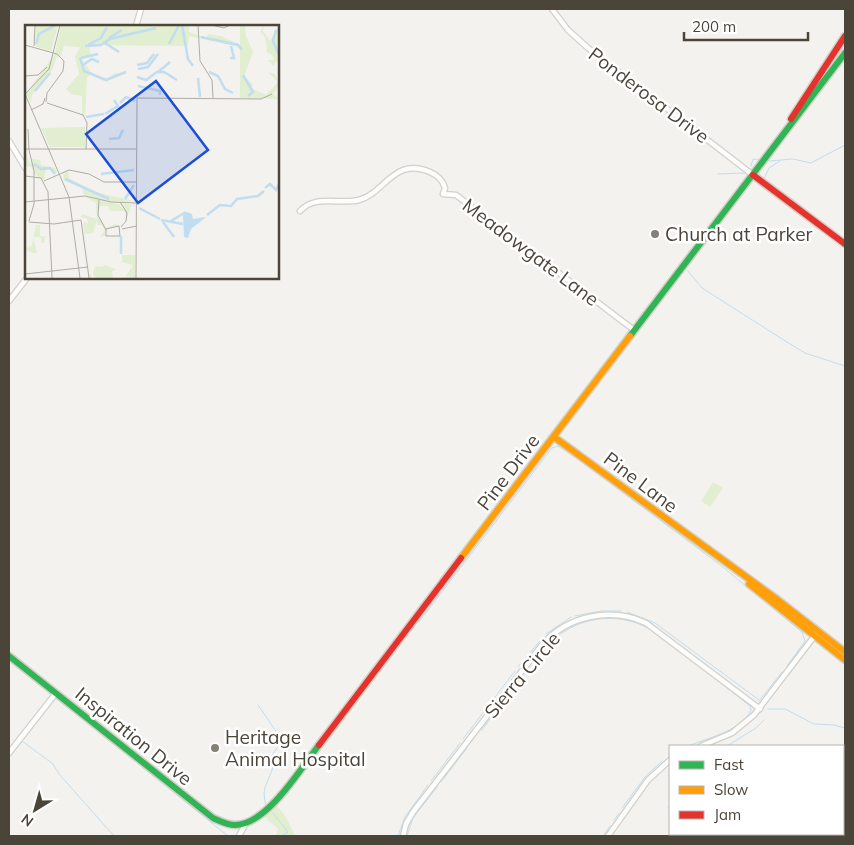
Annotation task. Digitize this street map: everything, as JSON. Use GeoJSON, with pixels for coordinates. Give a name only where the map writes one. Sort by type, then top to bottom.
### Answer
{"type":"FeatureCollection","features":[{"type":"Feature","properties":{"kind":"main road","name":"Pine Drive"},"geometry":{"type":"LineString","coordinates":[[786,129],[845,36]]}},
{"type":"Feature","properties":{"kind":"main road","name":"Pine Drive"},"geometry":{"type":"LineString","coordinates":[[246,824],[264,814],[278,798],[845,53]]}},
{"type":"Feature","properties":{"kind":"main road"},"geometry":{"type":"LineString","coordinates":[[753,174],[845,244]]}},
{"type":"Feature","properties":{"kind":"main road","name":"Pine Lane"},"geometry":{"type":"LineString","coordinates":[[554,437],[709,551],[816,634],[845,660]]}},
{"type":"Feature","properties":{"kind":"main road","name":"Pine Lane"},"geometry":{"type":"LineString","coordinates":[[816,634],[845,652]]}},
{"type":"Feature","properties":{"kind":"main road","name":"Inspiration Drive"},"geometry":{"type":"LineString","coordinates":[[9,656],[211,817],[227,825],[246,824]]}},
{"type":"Feature","properties":{"kind":"street"},"geometry":{"type":"LineString","coordinates":[[136,25],[141,9]]}},
{"type":"Feature","properties":{"kind":"street","name":"Ponderosa Drive"},"geometry":{"type":"LineString","coordinates":[[552,9],[568,30],[588,48],[753,174]]}},
{"type":"Feature","properties":{"kind":"street"},"geometry":{"type":"LineString","coordinates":[[9,141],[25,167]]}},
{"type":"Feature","properties":{"kind":"street","name":"Meadowgate Lane"},"geometry":{"type":"LineString","coordinates":[[300,211],[312,202],[357,201],[400,171],[426,170],[435,175],[444,184],[443,194],[456,195],[634,330]]}},
{"type":"Feature","properties":{"kind":"street"},"geometry":{"type":"LineString","coordinates":[[9,301],[26,279]]}},
{"type":"Feature","properties":{"kind":"street","name":"Sierra Circle"},"geometry":{"type":"LineString","coordinates":[[403,836],[406,824],[414,809],[542,644],[557,630],[579,620],[610,614],[626,616],[646,623],[760,708]]}},
{"type":"Feature","properties":{"kind":"street"},"geometry":{"type":"LineString","coordinates":[[703,745],[735,730],[760,708],[816,634]]}},
{"type":"Feature","properties":{"kind":"street"},"geometry":{"type":"LineString","coordinates":[[9,752],[56,692]]}},
{"type":"Feature","properties":{"kind":"street"},"geometry":{"type":"LineString","coordinates":[[608,836],[648,780],[669,761]]}},
{"type":"Feature","properties":{"kind":"street"},"geometry":{"type":"LineString","coordinates":[[238,836],[246,824]]}},
{"type":"Feature","properties":{"kind":"green space"},"geometry":{"type":"Polygon","coordinates":[[[713,482],[723,488],[710,507],[701,501],[713,482]]]}},
{"type":"Feature","properties":{"kind":"green space"},"geometry":{"type":"Polygon","coordinates":[[[276,805],[286,817],[295,836],[276,836],[278,829],[265,817],[276,805]]]}},
{"type":"Feature","properties":{"kind":"waterway"},"geometry":{"type":"LineString","coordinates":[[769,161],[793,159],[811,163],[845,145]]}},
{"type":"Feature","properties":{"kind":"waterway"},"geometry":{"type":"LineString","coordinates":[[751,166],[753,159],[760,160]]}},
{"type":"Feature","properties":{"kind":"waterway"},"geometry":{"type":"LineString","coordinates":[[764,179],[769,168],[780,161]]}},
{"type":"Feature","properties":{"kind":"waterway"},"geometry":{"type":"LineString","coordinates":[[718,174],[744,173]]}},
{"type":"Feature","properties":{"kind":"waterway"},"geometry":{"type":"LineString","coordinates":[[688,271],[702,288],[790,344],[805,353],[845,366]]}},
{"type":"Feature","properties":{"kind":"waterway"},"geometry":{"type":"LineString","coordinates":[[419,622],[552,448],[558,446],[575,457]]}},
{"type":"Feature","properties":{"kind":"waterway"},"geometry":{"type":"LineString","coordinates":[[579,460],[719,564],[802,632],[805,641],[787,666]]}},
{"type":"Feature","properties":{"kind":"waterway"},"geometry":{"type":"LineString","coordinates":[[575,616],[601,611],[621,611]]}},
{"type":"Feature","properties":{"kind":"waterway"},"geometry":{"type":"LineString","coordinates":[[627,612],[655,623],[759,700]]}},
{"type":"Feature","properties":{"kind":"waterway"},"geometry":{"type":"LineString","coordinates":[[546,634],[571,617]]}},
{"type":"Feature","properties":{"kind":"waterway"},"geometry":{"type":"LineString","coordinates":[[542,651],[552,640],[577,625],[590,621],[618,619],[632,622],[653,631],[702,668]]}},
{"type":"Feature","properties":{"kind":"waterway"},"geometry":{"type":"LineString","coordinates":[[518,667],[543,637]]}},
{"type":"Feature","properties":{"kind":"waterway"},"geometry":{"type":"LineString","coordinates":[[9,660],[98,731]]}},
{"type":"Feature","properties":{"kind":"waterway"},"geometry":{"type":"LineString","coordinates":[[463,739],[515,671]]}},
{"type":"Feature","properties":{"kind":"waterway"},"geometry":{"type":"LineString","coordinates":[[707,672],[750,706],[751,710]]}},
{"type":"Feature","properties":{"kind":"waterway"},"geometry":{"type":"LineString","coordinates":[[759,701],[782,672]]}},
{"type":"Feature","properties":{"kind":"waterway"},"geometry":{"type":"LineString","coordinates":[[482,730],[522,676]]}},
{"type":"Feature","properties":{"kind":"waterway"},"geometry":{"type":"LineString","coordinates":[[258,705],[280,737],[280,744],[272,755],[273,768],[264,791],[266,805]]}},
{"type":"Feature","properties":{"kind":"waterway"},"geometry":{"type":"LineString","coordinates":[[768,709],[785,709],[814,724],[834,725],[845,728]]}},
{"type":"Feature","properties":{"kind":"waterway"},"geometry":{"type":"LineString","coordinates":[[691,745],[732,729],[751,710]]}},
{"type":"Feature","properties":{"kind":"waterway"},"geometry":{"type":"LineString","coordinates":[[42,714],[22,741],[53,764],[59,774],[114,836]]}},
{"type":"Feature","properties":{"kind":"waterway"},"geometry":{"type":"LineString","coordinates":[[729,745],[756,728],[764,720]]}},
{"type":"Feature","properties":{"kind":"waterway"},"geometry":{"type":"LineString","coordinates":[[105,737],[228,836]]}},
{"type":"Feature","properties":{"kind":"waterway"},"geometry":{"type":"LineString","coordinates":[[9,757],[22,741]]}},
{"type":"Feature","properties":{"kind":"waterway"},"geometry":{"type":"LineString","coordinates":[[431,781],[460,743]]}},
{"type":"Feature","properties":{"kind":"waterway"},"geometry":{"type":"LineString","coordinates":[[441,782],[467,748]]}},
{"type":"Feature","properties":{"kind":"waterway"},"geometry":{"type":"LineString","coordinates":[[622,808],[645,777],[662,761]]}},
{"type":"Feature","properties":{"kind":"waterway"},"geometry":{"type":"LineString","coordinates":[[398,836],[405,817],[428,785]]}},
{"type":"Feature","properties":{"kind":"waterway"},"geometry":{"type":"LineString","coordinates":[[407,836],[413,818],[437,787]]}},
{"type":"Feature","properties":{"kind":"waterway"},"geometry":{"type":"LineString","coordinates":[[273,813],[288,832],[281,836]]}},
{"type":"Feature","properties":{"kind":"waterway"},"geometry":{"type":"LineString","coordinates":[[614,820],[619,813]]}},
{"type":"Feature","properties":{"kind":"waterway"},"geometry":{"type":"LineString","coordinates":[[603,836],[610,826]]}},
{"type":"Feature","properties":{"kind":"traffic: fast"},"geometry":{"type":"LineString","coordinates":[[630,336],[845,53]]}},
{"type":"Feature","properties":{"kind":"traffic: fast"},"geometry":{"type":"LineString","coordinates":[[9,656],[213,818],[226,824],[247,823],[271,806],[319,745]]}},
{"type":"Feature","properties":{"kind":"traffic: slow"},"geometry":{"type":"LineString","coordinates":[[461,558],[630,336]]}},
{"type":"Feature","properties":{"kind":"traffic: slow"},"geometry":{"type":"LineString","coordinates":[[554,437],[778,600],[845,652]]}},
{"type":"Feature","properties":{"kind":"traffic: slow"},"geometry":{"type":"LineString","coordinates":[[749,584],[845,660]]}},
{"type":"Feature","properties":{"kind":"traffic: jam"},"geometry":{"type":"LineString","coordinates":[[791,119],[845,36]]}},
{"type":"Feature","properties":{"kind":"traffic: jam"},"geometry":{"type":"LineString","coordinates":[[753,175],[845,244]]}},
{"type":"Feature","properties":{"kind":"traffic: jam"},"geometry":{"type":"LineString","coordinates":[[319,745],[461,558]]}},
{"type":"Feature","properties":{"kind":"place","name":"Church at Parker"},"geometry":{"type":"Point","coordinates":[655,234]}},
{"type":"Feature","properties":{"kind":"place","name":"Heritage Animal Hospital"},"geometry":{"type":"Point","coordinates":[215,748]}}]}
